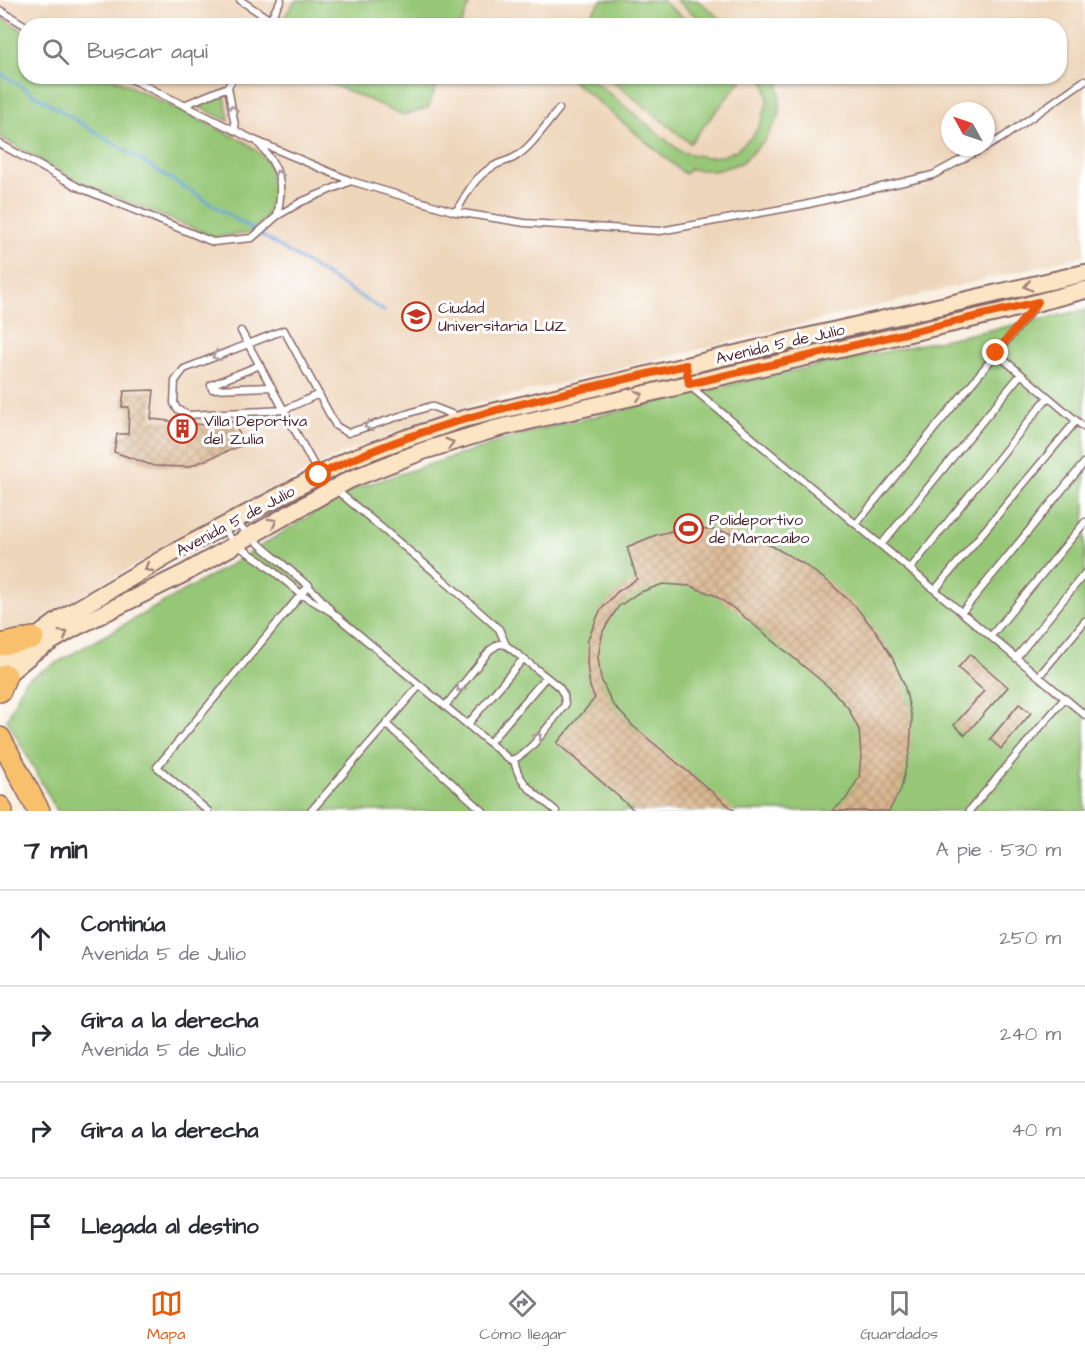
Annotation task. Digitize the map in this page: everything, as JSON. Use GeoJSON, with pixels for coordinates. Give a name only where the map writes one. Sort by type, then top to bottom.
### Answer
{"type":"FeatureCollection","features":[{"type":"Feature","properties":{"kind":"highway"},"geometry":{"type":"LineString","coordinates":[[0,645],[33,638]]}},
{"type":"Feature","properties":{"kind":"highway"},"geometry":{"type":"LineString","coordinates":[[0,738],[39,811]]}},
{"type":"Feature","properties":{"kind":"main road","name":"Avenida 5 de Julio"},"geometry":{"type":"LineString","coordinates":[[2,678],[33,638],[82,606],[227,523],[348,460],[463,419],[1085,273]]}},
{"type":"Feature","properties":{"kind":"main road","name":"Avenida 5 de Julio"},"geometry":{"type":"LineString","coordinates":[[2,678],[34,652],[74,628],[185,573],[349,480],[423,451],[495,429],[1085,290]]}},
{"type":"Feature","properties":{"kind":"main road"},"geometry":{"type":"LineString","coordinates":[[686,365],[689,384]]}},
{"type":"Feature","properties":{"kind":"lane"},"geometry":{"type":"LineString","coordinates":[[240,0],[262,18]]}},
{"type":"Feature","properties":{"kind":"lane"},"geometry":{"type":"LineString","coordinates":[[270,18],[281,0]]}},
{"type":"Feature","properties":{"kind":"lane"},"geometry":{"type":"LineString","coordinates":[[0,10],[18,21]]}},
{"type":"Feature","properties":{"kind":"lane"},"geometry":{"type":"LineString","coordinates":[[995,142],[1083,81]]}},
{"type":"Feature","properties":{"kind":"lane"},"geometry":{"type":"LineString","coordinates":[[141,84],[254,140],[351,181],[456,212],[525,223],[660,231],[804,205],[933,175],[969,156]]}},
{"type":"Feature","properties":{"kind":"lane"},"geometry":{"type":"LineString","coordinates":[[230,84],[228,87],[236,131]]}},
{"type":"Feature","properties":{"kind":"lane"},"geometry":{"type":"LineString","coordinates":[[184,105],[228,87]]}},
{"type":"Feature","properties":{"kind":"lane"},"geometry":{"type":"LineString","coordinates":[[456,212],[478,177],[490,168],[515,158],[559,109]]}},
{"type":"Feature","properties":{"kind":"lane"},"geometry":{"type":"LineString","coordinates":[[254,140],[271,156],[280,175],[282,194],[277,216]]}},
{"type":"Feature","properties":{"kind":"lane"},"geometry":{"type":"LineString","coordinates":[[0,144],[78,187],[213,242],[252,238],[277,216],[302,202],[351,181]]}},
{"type":"Feature","properties":{"kind":"lane"},"geometry":{"type":"LineString","coordinates":[[856,524],[1038,302]]}},
{"type":"Feature","properties":{"kind":"lane"},"geometry":{"type":"LineString","coordinates":[[319,394],[284,410],[189,415],[177,409],[174,403],[175,381],[184,369],[284,330],[319,394],[336,426],[348,433],[431,406],[463,419]]}},
{"type":"Feature","properties":{"kind":"lane"},"geometry":{"type":"LineString","coordinates":[[241,332],[319,475]]}},
{"type":"Feature","properties":{"kind":"lane"},"geometry":{"type":"LineString","coordinates":[[996,353],[1085,429]]}},
{"type":"Feature","properties":{"kind":"lane"},"geometry":{"type":"LineString","coordinates":[[260,365],[211,385],[212,389],[272,387]]}},
{"type":"Feature","properties":{"kind":"lane"},"geometry":{"type":"LineString","coordinates":[[881,544],[1021,374]]}},
{"type":"Feature","properties":{"kind":"lane"},"geometry":{"type":"LineString","coordinates":[[689,384],[1085,715]]}},
{"type":"Feature","properties":{"kind":"lane"},"geometry":{"type":"LineString","coordinates":[[909,569],[1048,397]]}},
{"type":"Feature","properties":{"kind":"lane"},"geometry":{"type":"LineString","coordinates":[[935,590],[1076,421]]}},
{"type":"Feature","properties":{"kind":"lane"},"geometry":{"type":"LineString","coordinates":[[962,612],[1085,462]]}},
{"type":"Feature","properties":{"kind":"lane"},"geometry":{"type":"LineString","coordinates":[[227,523],[261,561],[301,594],[333,613],[510,760],[529,749],[564,705],[564,695],[560,687],[506,645],[499,629],[334,488]]}},
{"type":"Feature","properties":{"kind":"lane"},"geometry":{"type":"LineString","coordinates":[[991,636],[1085,522]]}},
{"type":"Feature","properties":{"kind":"lane"},"geometry":{"type":"LineString","coordinates":[[227,523],[242,540],[309,585],[333,613]]}},
{"type":"Feature","properties":{"kind":"lane"},"geometry":{"type":"LineString","coordinates":[[1016,657],[1085,573]]}},
{"type":"Feature","properties":{"kind":"lane"},"geometry":{"type":"LineString","coordinates":[[208,811],[157,767],[309,585]]}},
{"type":"Feature","properties":{"kind":"lane"},"geometry":{"type":"LineString","coordinates":[[1039,676],[1085,621]]}},
{"type":"Feature","properties":{"kind":"lane"},"geometry":{"type":"LineString","coordinates":[[446,705],[490,650],[499,644],[506,645]]}},
{"type":"Feature","properties":{"kind":"lane"},"geometry":{"type":"LineString","coordinates":[[468,724],[524,659]]}},
{"type":"Feature","properties":{"kind":"lane"},"geometry":{"type":"LineString","coordinates":[[490,742],[546,677]]}},
{"type":"Feature","properties":{"kind":"lane"},"geometry":{"type":"LineString","coordinates":[[311,811],[420,685]]}},
{"type":"Feature","properties":{"kind":"lane"},"geometry":{"type":"LineString","coordinates":[[969,811],[1065,698]]}},
{"type":"Feature","properties":{"kind":"lane"},"geometry":{"type":"LineString","coordinates":[[386,724],[483,811]]}},
{"type":"Feature","properties":{"kind":"lane"},"geometry":{"type":"LineString","coordinates":[[514,759],[521,780],[556,811]]}},
{"type":"Feature","properties":{"kind":"shaded area","name":"Ciudad Universitaria LUZ"},"geometry":{"type":"Polygon","coordinates":[[[0,0],[1085,0],[1085,255],[467,406],[342,454],[200,527],[24,631],[0,636],[0,0]]]}},
{"type":"Feature","properties":{"kind":"green space"},"geometry":{"type":"Polygon","coordinates":[[[296,0],[471,0],[464,18],[284,18],[296,0]]]}},
{"type":"Feature","properties":{"kind":"green space"},"geometry":{"type":"Polygon","coordinates":[[[602,0],[661,0],[684,18],[588,18],[602,0]]]}},
{"type":"Feature","properties":{"kind":"green space"},"geometry":{"type":"Polygon","coordinates":[[[676,0],[697,0],[720,18],[698,18],[676,0]]]}},
{"type":"Feature","properties":{"kind":"green space"},"geometry":{"type":"Polygon","coordinates":[[[0,16],[18,28],[18,84],[125,84],[245,142],[265,158],[274,176],[276,197],[265,218],[249,233],[215,237],[79,182],[0,137],[0,16]]]}},
{"type":"Feature","properties":{"kind":"green space"},"geometry":{"type":"Polygon","coordinates":[[[331,84],[437,84],[428,108],[404,115],[331,84]]]}},
{"type":"Feature","properties":{"kind":"green space"},"geometry":{"type":"Polygon","coordinates":[[[576,84],[598,84],[681,152],[705,157],[723,156],[736,150],[753,136],[762,120],[768,100],[765,84],[779,84],[780,114],[765,140],[741,163],[715,171],[690,169],[685,174],[576,84]]]}},
{"type":"Feature","properties":{"kind":"green space"},"geometry":{"type":"Polygon","coordinates":[[[616,84],[738,84],[690,143],[616,84]]]}},
{"type":"Feature","properties":{"kind":"green space"},"geometry":{"type":"Polygon","coordinates":[[[224,91],[229,121],[195,105],[224,91]]]}},
{"type":"Feature","properties":{"kind":"green space","name":"Polideportivo de Maracaibo"},"geometry":{"type":"Polygon","coordinates":[[[1085,310],[1085,811],[57,811],[7,720],[24,681],[230,565],[351,490],[529,432],[763,377],[1085,310]]]}},
{"type":"Feature","properties":{"kind":"building","name":"Villa Deportiva del Zulia"},"geometry":{"type":"Polygon","coordinates":[[[154,390],[151,419],[205,425],[231,420],[246,444],[188,467],[154,466],[114,452],[117,434],[128,434],[129,407],[122,407],[124,391],[154,390]]]}},
{"type":"Feature","properties":{"kind":"building"},"geometry":{"type":"Polygon","coordinates":[[[683,528],[710,529],[743,536],[772,546],[802,563],[830,583],[856,607],[877,633],[892,657],[904,684],[912,718],[910,749],[901,789],[889,811],[832,811],[846,799],[859,777],[861,756],[859,730],[848,708],[831,689],[736,610],[714,595],[690,586],[663,584],[638,593],[618,607],[603,631],[598,657],[601,679],[612,703],[633,726],[735,811],[635,811],[557,743],[595,698],[590,687],[587,664],[588,639],[600,611],[617,592],[637,579],[627,547],[656,535],[683,528]]]}},
{"type":"Feature","properties":{"kind":"building"},"geometry":{"type":"Polygon","coordinates":[[[970,654],[1008,687],[965,735],[954,725],[984,691],[958,668],[970,654]]]}},
{"type":"Feature","properties":{"kind":"building"},"geometry":{"type":"Polygon","coordinates":[[[1019,704],[1031,713],[1001,749],[990,739],[1019,704]]]}},
{"type":"Feature","properties":{"kind":"waterway"},"geometry":{"type":"LineString","coordinates":[[0,73],[384,311]]}},
{"type":"Feature","properties":{"kind":"place","name":"Ciudad Universitaria LUZ"},"geometry":{"type":"Point","coordinates":[417,316]}},
{"type":"Feature","properties":{"kind":"place","name":"Villa Deportiva del Zulia"},"geometry":{"type":"Point","coordinates":[183,429]}},
{"type":"Feature","properties":{"kind":"place","name":"Polideportivo de Maracaibo"},"geometry":{"type":"Point","coordinates":[688,528]}},
{"type":"Feature","properties":{"kind":"route"},"geometry":{"type":"LineString","coordinates":[[319,475],[348,460],[463,419],[686,365],[689,384],[1038,302],[996,353]]}}]}
